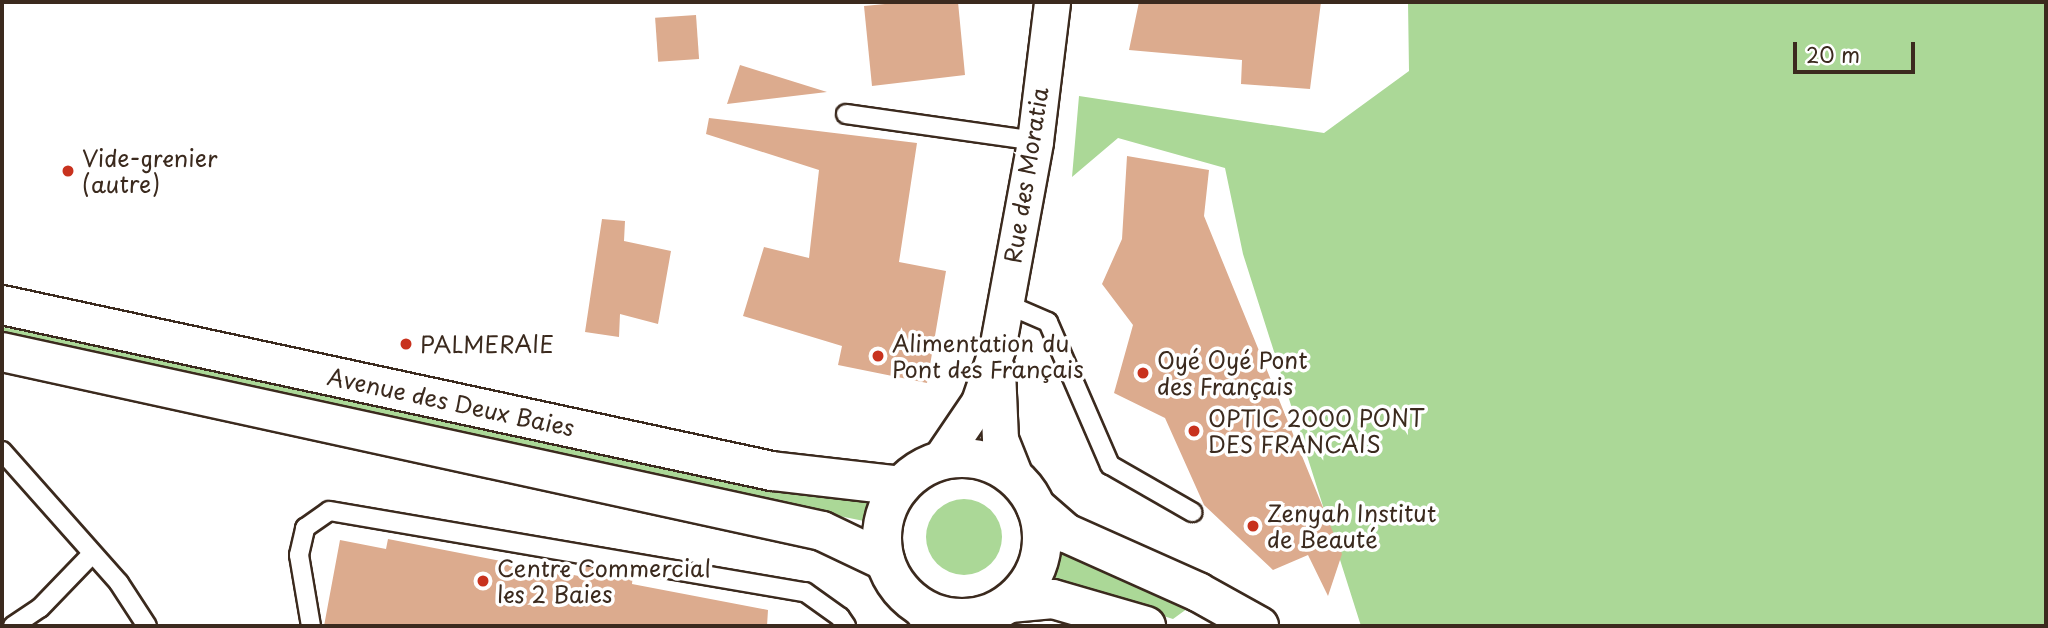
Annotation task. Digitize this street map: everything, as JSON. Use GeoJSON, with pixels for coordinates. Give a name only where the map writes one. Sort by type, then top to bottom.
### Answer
{"type":"FeatureCollection","features":[{"type":"Feature","properties":{"kind":"main road","name":"Avenue des Deux Baies"},"geometry":{"type":"LineString","coordinates":[[2,305],[772,471],[901,486]]}},
{"type":"Feature","properties":{"kind":"main road","name":"Avenue des Deux Baies"},"geometry":{"type":"LineString","coordinates":[[2,352],[822,531],[885,561]]}},
{"type":"Feature","properties":{"kind":"main road"},"geometry":{"type":"LineString","coordinates":[[1146,626],[1054,599],[997,614],[961,618],[926,615],[904,593],[885,561],[882,534],[888,508],[901,486],[939,461],[966,458],[993,465],[1066,533],[1198,592],[1259,626]]}},
{"type":"Feature","properties":{"kind":"main road"},"geometry":{"type":"LineString","coordinates":[[997,614],[1035,573],[1041,552],[1026,493]]}},
{"type":"Feature","properties":{"kind":"street","name":"Rue des Moratia"},"geometry":{"type":"LineString","coordinates":[[939,461],[979,402],[997,349],[1035,141],[1052,2]]}},
{"type":"Feature","properties":{"kind":"street","name":"Rue des Moratia"},"geometry":{"type":"LineString","coordinates":[[997,349],[1000,439],[1026,493]]}},
{"type":"Feature","properties":{"kind":"lane"},"geometry":{"type":"LineString","coordinates":[[846,114],[1035,141]]}},
{"type":"Feature","properties":{"kind":"lane"},"geometry":{"type":"LineString","coordinates":[[1004,303],[1048,322],[1110,465],[1192,512]]}},
{"type":"Feature","properties":{"kind":"lane"},"geometry":{"type":"LineString","coordinates":[[2,451],[91,555],[120,583],[147,626]]}},
{"type":"Feature","properties":{"kind":"lane"},"geometry":{"type":"LineString","coordinates":[[311,626],[299,555],[305,528],[329,511],[805,592],[840,617],[846,626]]}},
{"type":"Feature","properties":{"kind":"lane"},"geometry":{"type":"LineString","coordinates":[[13,626],[40,608],[91,555]]}},
{"type":"Feature","properties":{"kind":"green space"},"geometry":{"type":"Polygon","coordinates":[[[1408,2],[2046,2],[2046,626],[1361,626],[1243,254],[1225,168],[1118,138],[1072,177],[1079,96],[1324,133],[1409,71],[1408,2]]]}},
{"type":"Feature","properties":{"kind":"green space"},"geometry":{"type":"Polygon","coordinates":[[[2,327],[879,496],[874,523],[2,348],[2,327]]]}},
{"type":"Feature","properties":{"kind":"green space"},"geometry":{"type":"Polygon","coordinates":[[[964,499],[978,502],[991,510],[999,523],[1002,537],[999,551],[991,564],[978,572],[964,575],[950,572],[937,564],[929,551],[926,537],[929,523],[937,510],[950,502],[964,499]]]}},
{"type":"Feature","properties":{"kind":"green space"},"geometry":{"type":"Polygon","coordinates":[[[1058,550],[1195,603],[1173,619],[1045,579],[1058,550]]]}},
{"type":"Feature","properties":{"kind":"building"},"geometry":{"type":"Polygon","coordinates":[[[906,2],[958,2],[965,75],[872,86],[864,6],[906,2]]]}},
{"type":"Feature","properties":{"kind":"building"},"geometry":{"type":"Polygon","coordinates":[[[1139,2],[1321,2],[1310,89],[1241,84],[1242,60],[1129,50],[1139,2]]]}},
{"type":"Feature","properties":{"kind":"building"},"geometry":{"type":"Polygon","coordinates":[[[696,15],[699,59],[658,62],[655,18],[696,15]]]}},
{"type":"Feature","properties":{"kind":"building"},"geometry":{"type":"Polygon","coordinates":[[[740,65],[827,92],[727,104],[740,65]]]}},
{"type":"Feature","properties":{"kind":"building"},"geometry":{"type":"Polygon","coordinates":[[[709,118],[917,143],[899,262],[946,271],[927,383],[838,365],[842,346],[743,316],[764,247],[809,258],[819,170],[706,134],[709,118]]]}},
{"type":"Feature","properties":{"kind":"building"},"geometry":{"type":"Polygon","coordinates":[[[1127,156],[1209,170],[1204,216],[1342,554],[1328,596],[1308,555],[1273,570],[1204,505],[1165,418],[1114,393],[1133,325],[1102,284],[1122,239],[1127,156]]]}},
{"type":"Feature","properties":{"kind":"building"},"geometry":{"type":"Polygon","coordinates":[[[602,219],[625,221],[624,241],[671,251],[658,324],[620,314],[619,337],[585,332],[602,219]]]}},
{"type":"Feature","properties":{"kind":"building","name":"Centre Commercial les 2 Baies"},"geometry":{"type":"Polygon","coordinates":[[[388,539],[584,577],[586,566],[633,574],[632,584],[768,610],[767,626],[324,626],[340,540],[386,549],[388,539]]]}},
{"type":"Feature","properties":{"kind":"place","name":"Vide-grenier (autre)"},"geometry":{"type":"Point","coordinates":[68,171]}},
{"type":"Feature","properties":{"kind":"place","name":"PALMERAIE"},"geometry":{"type":"Point","coordinates":[406,344]}},
{"type":"Feature","properties":{"kind":"place","name":"Alimentation du Pont des Français"},"geometry":{"type":"Point","coordinates":[878,356]}},
{"type":"Feature","properties":{"kind":"place","name":"Oyé Oyé Pont des Français"},"geometry":{"type":"Point","coordinates":[1143,373]}},
{"type":"Feature","properties":{"kind":"place","name":"OPTIC 2000 PONT DES FRANCAIS"},"geometry":{"type":"Point","coordinates":[1194,431]}},
{"type":"Feature","properties":{"kind":"place","name":"Zenyah Institut de Beauté"},"geometry":{"type":"Point","coordinates":[1253,526]}},
{"type":"Feature","properties":{"kind":"place","name":"Centre Commercial les 2 Baies"},"geometry":{"type":"Point","coordinates":[483,581]}}]}
